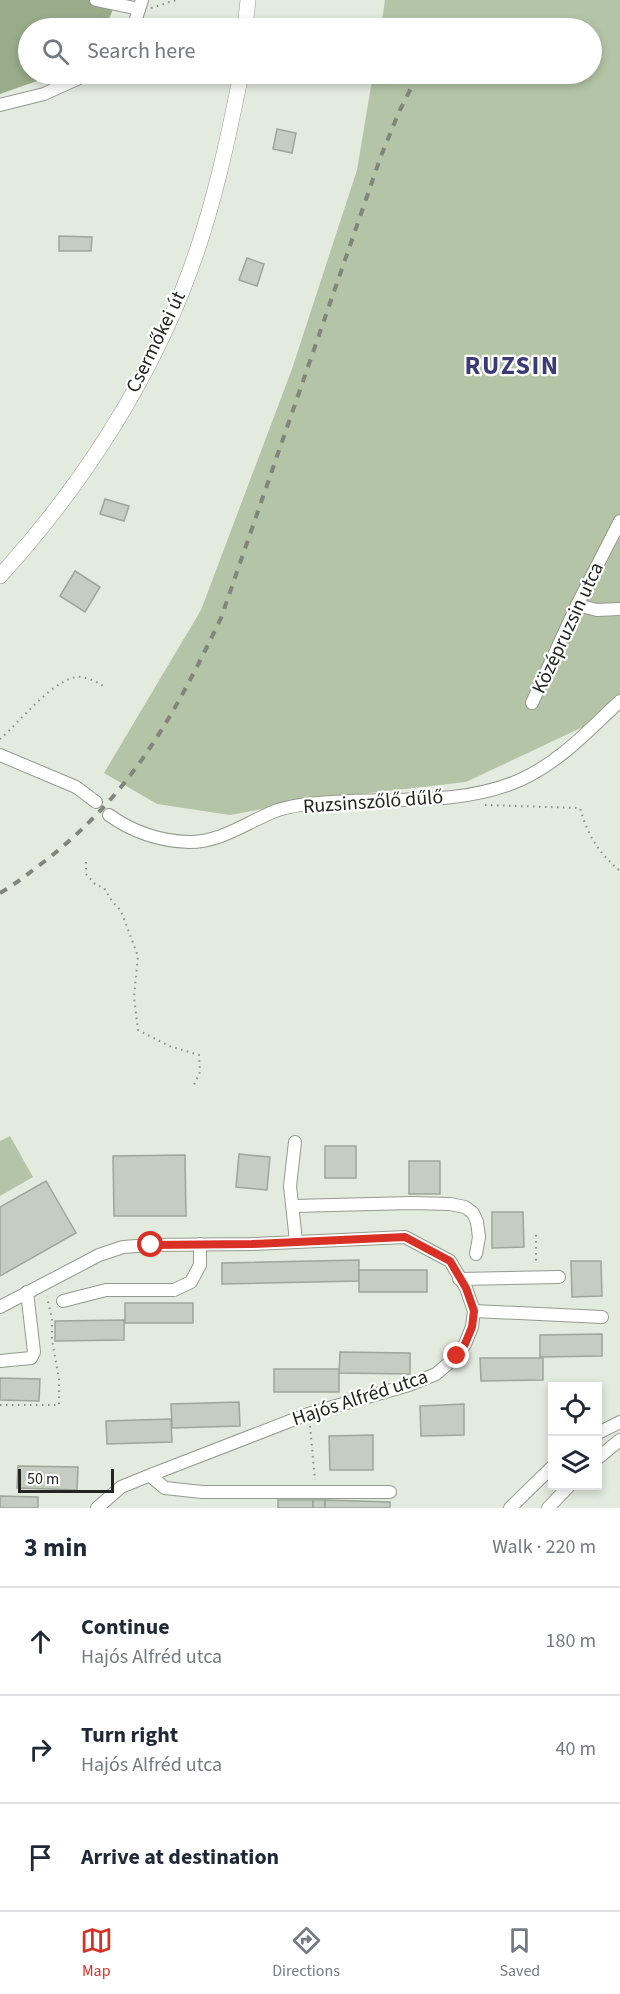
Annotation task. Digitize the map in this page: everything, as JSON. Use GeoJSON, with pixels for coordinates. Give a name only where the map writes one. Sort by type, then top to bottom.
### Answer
{"type":"FeatureCollection","features":[{"type":"Feature","properties":{"kind":"main road"},"geometry":{"type":"LineString","coordinates":[[246,18],[248,0]]}},
{"type":"Feature","properties":{"kind":"main road","name":"Csermőkei út"},"geometry":{"type":"LineString","coordinates":[[0,576],[56,509],[104,441],[139,382],[170,320],[191,267],[208,212],[228,140],[239,84]]}},
{"type":"Feature","properties":{"kind":"street"},"geometry":{"type":"LineString","coordinates":[[96,0],[140,4]]}},
{"type":"Feature","properties":{"kind":"street"},"geometry":{"type":"LineString","coordinates":[[0,105],[44,94],[66,84]]}},
{"type":"Feature","properties":{"kind":"street","name":"Középruzsin utca"},"geometry":{"type":"LineString","coordinates":[[532,704],[577,605],[620,521]]}},
{"type":"Feature","properties":{"kind":"street"},"geometry":{"type":"LineString","coordinates":[[577,605],[597,609],[620,609]]}},
{"type":"Feature","properties":{"kind":"street","name":"Ruzsinszőlő dűlő"},"geometry":{"type":"LineString","coordinates":[[109,815],[122,824],[155,839],[191,842],[219,838],[280,810],[327,802],[452,797],[491,790],[522,779],[567,752],[620,702]]}},
{"type":"Feature","properties":{"kind":"street"},"geometry":{"type":"LineString","coordinates":[[0,755],[76,787],[96,802]]}},
{"type":"Feature","properties":{"kind":"street"},"geometry":{"type":"LineString","coordinates":[[295,1142],[290,1186],[294,1206],[296,1241]]}},
{"type":"Feature","properties":{"kind":"street"},"geometry":{"type":"LineString","coordinates":[[294,1206],[411,1203],[450,1204],[465,1207],[473,1213],[477,1222],[479,1237],[476,1254]]}},
{"type":"Feature","properties":{"kind":"street"},"geometry":{"type":"LineString","coordinates":[[0,1307],[99,1255],[123,1247],[405,1237],[450,1261],[466,1288],[474,1311],[602,1317]]}},
{"type":"Feature","properties":{"kind":"street"},"geometry":{"type":"LineString","coordinates":[[63,1301],[106,1290],[174,1290],[191,1282],[200,1265],[200,1244]]}},
{"type":"Feature","properties":{"kind":"street"},"geometry":{"type":"LineString","coordinates":[[459,1279],[559,1277]]}},
{"type":"Feature","properties":{"kind":"street"},"geometry":{"type":"LineString","coordinates":[[0,1361],[31,1358],[34,1352],[27,1292]]}},
{"type":"Feature","properties":{"kind":"street","name":"Hajós Alfréd utca"},"geometry":{"type":"LineString","coordinates":[[97,1508],[121,1487],[153,1474],[308,1414],[409,1385],[436,1374],[457,1356],[465,1344],[472,1327],[474,1311]]}},
{"type":"Feature","properties":{"kind":"street"},"geometry":{"type":"LineString","coordinates":[[602,1431],[620,1422]]}},
{"type":"Feature","properties":{"kind":"street"},"geometry":{"type":"LineString","coordinates":[[602,1454],[620,1440]]}},
{"type":"Feature","properties":{"kind":"street"},"geometry":{"type":"LineString","coordinates":[[510,1508],[548,1471]]}},
{"type":"Feature","properties":{"kind":"street"},"geometry":{"type":"LineString","coordinates":[[153,1474],[154,1479],[165,1488],[202,1492],[390,1492]]}},
{"type":"Feature","properties":{"kind":"street"},"geometry":{"type":"LineString","coordinates":[[548,1508],[564,1490]]}},
{"type":"Feature","properties":{"kind":"path"},"geometry":{"type":"LineString","coordinates":[[140,4],[151,8],[176,0]]}},
{"type":"Feature","properties":{"kind":"path"},"geometry":{"type":"LineString","coordinates":[[0,739],[63,681],[80,676],[103,686]]}},
{"type":"Feature","properties":{"kind":"path"},"geometry":{"type":"LineString","coordinates":[[484,805],[580,808],[586,830],[603,857],[620,871]]}},
{"type":"Feature","properties":{"kind":"path"},"geometry":{"type":"LineString","coordinates":[[86,862],[87,874],[95,884],[104,888],[111,901],[121,911],[138,956],[134,997],[138,1030],[169,1046],[199,1055],[200,1072],[193,1087]]}},
{"type":"Feature","properties":{"kind":"path"},"geometry":{"type":"LineString","coordinates":[[536,1235],[536,1265]]}},
{"type":"Feature","properties":{"kind":"path"},"geometry":{"type":"LineString","coordinates":[[0,1405],[59,1405],[59,1379],[52,1340],[52,1319],[46,1292]]}},
{"type":"Feature","properties":{"kind":"path"},"geometry":{"type":"LineString","coordinates":[[308,1414],[317,1493]]}},
{"type":"Feature","properties":{"kind":"green space"},"geometry":{"type":"Polygon","coordinates":[[[0,0],[117,0],[109,18],[18,18],[18,84],[28,84],[0,94],[0,0]]]}},
{"type":"Feature","properties":{"kind":"green space"},"geometry":{"type":"Polygon","coordinates":[[[385,0],[620,0],[620,701],[604,717],[466,782],[317,799],[230,815],[157,804],[104,773],[201,610],[292,369],[357,170],[371,84],[602,84],[602,18],[382,18],[385,0]]]}},
{"type":"Feature","properties":{"kind":"green space"},"geometry":{"type":"Polygon","coordinates":[[[10,1136],[33,1177],[0,1196],[0,1141],[10,1136]]]}},
{"type":"Feature","properties":{"kind":"building"},"geometry":{"type":"Polygon","coordinates":[[[277,129],[296,133],[292,153],[273,149],[277,129]]]}},
{"type":"Feature","properties":{"kind":"building"},"geometry":{"type":"Polygon","coordinates":[[[59,236],[92,237],[91,251],[59,251],[59,236]]]}},
{"type":"Feature","properties":{"kind":"building"},"geometry":{"type":"Polygon","coordinates":[[[247,258],[264,264],[257,286],[239,280],[247,258]]]}},
{"type":"Feature","properties":{"kind":"building"},"geometry":{"type":"Polygon","coordinates":[[[105,499],[129,506],[124,521],[100,514],[105,499]]]}},
{"type":"Feature","properties":{"kind":"building"},"geometry":{"type":"Polygon","coordinates":[[[75,571],[100,587],[85,612],[60,596],[75,571]]]}},
{"type":"Feature","properties":{"kind":"building"},"geometry":{"type":"Polygon","coordinates":[[[325,1146],[356,1146],[356,1178],[325,1178],[325,1146]]]}},
{"type":"Feature","properties":{"kind":"building"},"geometry":{"type":"Polygon","coordinates":[[[239,1154],[270,1157],[267,1190],[236,1187],[239,1154]]]}},
{"type":"Feature","properties":{"kind":"building"},"geometry":{"type":"Polygon","coordinates":[[[185,1155],[186,1216],[114,1216],[113,1156],[185,1155]]]}},
{"type":"Feature","properties":{"kind":"building"},"geometry":{"type":"Polygon","coordinates":[[[409,1161],[440,1161],[440,1194],[409,1194],[409,1161]]]}},
{"type":"Feature","properties":{"kind":"building"},"geometry":{"type":"Polygon","coordinates":[[[46,1181],[76,1233],[0,1276],[0,1207],[46,1181]]]}},
{"type":"Feature","properties":{"kind":"building"},"geometry":{"type":"Polygon","coordinates":[[[492,1212],[523,1212],[524,1247],[492,1248],[492,1212]]]}},
{"type":"Feature","properties":{"kind":"building"},"geometry":{"type":"Polygon","coordinates":[[[359,1260],[359,1281],[222,1284],[222,1263],[359,1260]]]}},
{"type":"Feature","properties":{"kind":"building"},"geometry":{"type":"Polygon","coordinates":[[[571,1261],[601,1261],[602,1296],[572,1297],[571,1261]]]}},
{"type":"Feature","properties":{"kind":"building"},"geometry":{"type":"Polygon","coordinates":[[[359,1270],[427,1270],[427,1292],[359,1292],[359,1270]]]}},
{"type":"Feature","properties":{"kind":"building"},"geometry":{"type":"Polygon","coordinates":[[[125,1303],[193,1303],[193,1323],[125,1323],[125,1303]]]}},
{"type":"Feature","properties":{"kind":"building"},"geometry":{"type":"Polygon","coordinates":[[[124,1320],[124,1340],[55,1341],[55,1321],[124,1320]]]}},
{"type":"Feature","properties":{"kind":"building"},"geometry":{"type":"Polygon","coordinates":[[[602,1334],[602,1356],[540,1357],[540,1335],[602,1334]]]}},
{"type":"Feature","properties":{"kind":"building"},"geometry":{"type":"Polygon","coordinates":[[[340,1352],[410,1353],[410,1374],[339,1373],[340,1352]]]}},
{"type":"Feature","properties":{"kind":"building"},"geometry":{"type":"Polygon","coordinates":[[[480,1358],[543,1358],[543,1380],[481,1381],[480,1358]]]}},
{"type":"Feature","properties":{"kind":"building"},"geometry":{"type":"Polygon","coordinates":[[[274,1369],[339,1369],[339,1392],[274,1392],[274,1369]]]}},
{"type":"Feature","properties":{"kind":"building"},"geometry":{"type":"Polygon","coordinates":[[[0,1378],[40,1379],[39,1401],[0,1400],[0,1378]]]}},
{"type":"Feature","properties":{"kind":"building"},"geometry":{"type":"Polygon","coordinates":[[[239,1402],[240,1426],[172,1428],[171,1404],[239,1402]]]}},
{"type":"Feature","properties":{"kind":"building"},"geometry":{"type":"Polygon","coordinates":[[[464,1404],[464,1435],[421,1436],[420,1406],[464,1404]]]}},
{"type":"Feature","properties":{"kind":"building"},"geometry":{"type":"Polygon","coordinates":[[[171,1419],[172,1442],[107,1444],[106,1421],[171,1419]]]}},
{"type":"Feature","properties":{"kind":"building"},"geometry":{"type":"Polygon","coordinates":[[[373,1435],[373,1470],[330,1470],[329,1436],[373,1435]]]}},
{"type":"Feature","properties":{"kind":"building"},"geometry":{"type":"Polygon","coordinates":[[[18,1466],[78,1467],[77,1490],[17,1488],[18,1466]]]}},
{"type":"Feature","properties":{"kind":"building"},"geometry":{"type":"Polygon","coordinates":[[[0,1496],[38,1497],[38,1508],[0,1508],[0,1496]]]}},
{"type":"Feature","properties":{"kind":"building"},"geometry":{"type":"Polygon","coordinates":[[[278,1500],[313,1500],[313,1508],[278,1508],[278,1500]]]}},
{"type":"Feature","properties":{"kind":"building"},"geometry":{"type":"Polygon","coordinates":[[[313,1500],[325,1500],[325,1508],[313,1508],[313,1500]]]}},
{"type":"Feature","properties":{"kind":"building"},"geometry":{"type":"Polygon","coordinates":[[[325,1500],[390,1502],[390,1508],[325,1508],[325,1500]]]}},
{"type":"Feature","properties":{"kind":"railway"},"geometry":{"type":"LineString","coordinates":[[0,893],[45,861],[76,835],[127,780],[168,720],[204,654],[221,618],[381,156],[413,84]]}},
{"type":"Feature","properties":{"kind":"district","name":"RUZSIN"},"geometry":{"type":"Point","coordinates":[512,365]}},
{"type":"Feature","properties":{"kind":"route"},"geometry":{"type":"LineString","coordinates":[[151,1245],[252,1244],[405,1237],[450,1261],[466,1288],[474,1311],[472,1327],[457,1356]]}}]}
